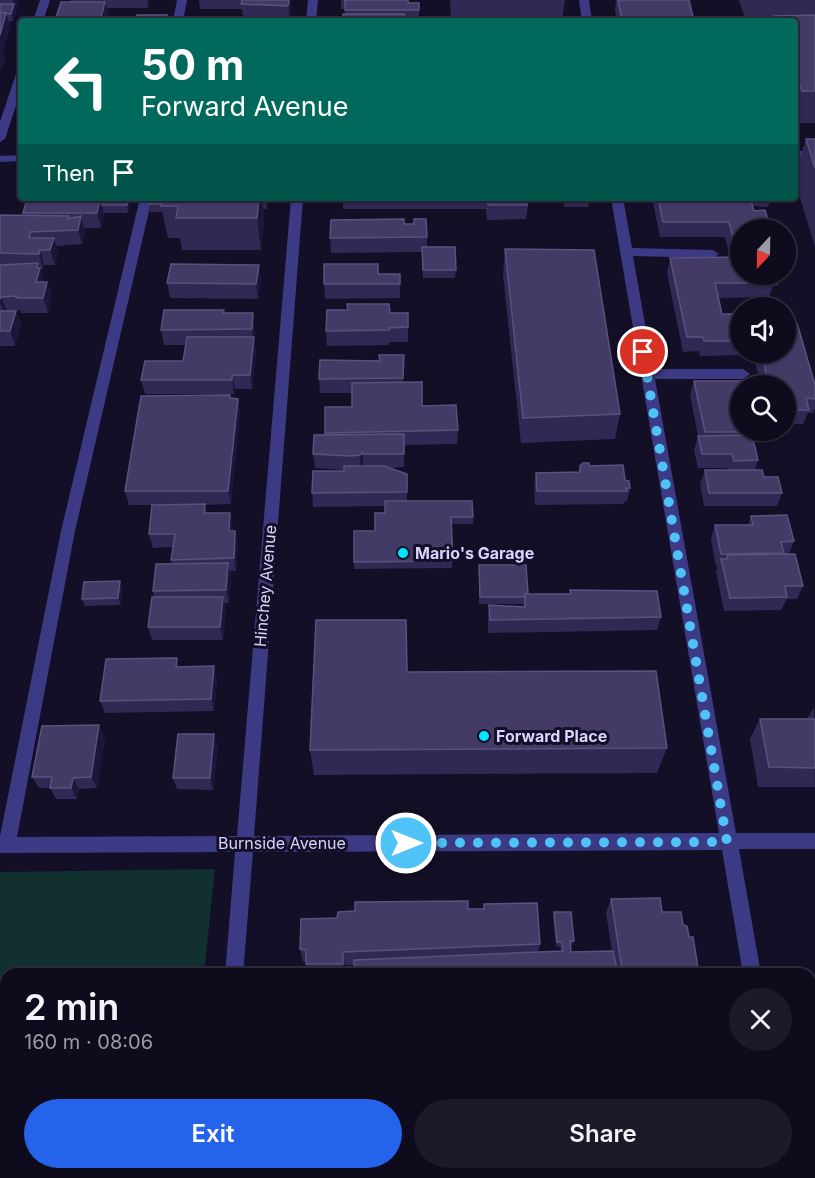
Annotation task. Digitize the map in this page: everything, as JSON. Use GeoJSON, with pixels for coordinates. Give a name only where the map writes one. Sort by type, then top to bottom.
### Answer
{"type":"FeatureCollection","features":[{"type":"Feature","properties":{"kind":"street"},"geometry":{"type":"LineString","coordinates":[[39,18],[45,0]]}},
{"type":"Feature","properties":{"kind":"street"},"geometry":{"type":"LineString","coordinates":[[179,18],[182,0]]}},
{"type":"Feature","properties":{"kind":"street"},"geometry":{"type":"LineString","coordinates":[[311,18],[313,0]]}},
{"type":"Feature","properties":{"kind":"street"},"geometry":{"type":"LineString","coordinates":[[584,0],[587,18]]}},
{"type":"Feature","properties":{"kind":"street"},"geometry":{"type":"LineString","coordinates":[[0,139],[18,83]]}},
{"type":"Feature","properties":{"kind":"street"},"geometry":{"type":"LineString","coordinates":[[798,154],[815,154]]}},
{"type":"Feature","properties":{"kind":"street"},"geometry":{"type":"LineString","coordinates":[[0,159],[18,158]]}},
{"type":"Feature","properties":{"kind":"street"},"geometry":{"type":"LineString","coordinates":[[4,844],[68,531],[145,201]]}},
{"type":"Feature","properties":{"kind":"street","name":"Hinchey Avenue"},"geometry":{"type":"LineString","coordinates":[[235,968],[297,201]]}},
{"type":"Feature","properties":{"kind":"street"},"geometry":{"type":"LineString","coordinates":[[618,201],[727,842],[751,968]]}},
{"type":"Feature","properties":{"kind":"street"},"geometry":{"type":"LineString","coordinates":[[626,252],[713,254]]}},
{"type":"Feature","properties":{"kind":"street"},"geometry":{"type":"LineString","coordinates":[[646,374],[743,374]]}},
{"type":"Feature","properties":{"kind":"street","name":"Burnside Avenue"},"geometry":{"type":"LineString","coordinates":[[4,844],[815,841]]}},
{"type":"Feature","properties":{"kind":"green space"},"geometry":{"type":"Polygon","coordinates":[[[215,869],[205,968],[0,968],[0,872],[215,869]]]}},
{"type":"Feature","properties":{"kind":"building"},"geometry":{"type":"Polygon","coordinates":[[[242,0],[289,0],[288,6],[241,4],[242,0]]]}},
{"type":"Feature","properties":{"kind":"building"},"geometry":{"type":"Polygon","coordinates":[[[345,0],[408,0],[408,3],[419,3],[419,10],[345,10],[345,0]]]}},
{"type":"Feature","properties":{"kind":"building"},"geometry":{"type":"Polygon","coordinates":[[[618,0],[689,0],[693,18],[621,18],[618,0]]]}},
{"type":"Feature","properties":{"kind":"building"},"geometry":{"type":"Polygon","coordinates":[[[61,2],[105,2],[101,18],[56,18],[61,2]]]}},
{"type":"Feature","properties":{"kind":"building"},"geometry":{"type":"Polygon","coordinates":[[[0,4],[14,4],[11,14],[0,13],[0,4]]]}},
{"type":"Feature","properties":{"kind":"building"},"geometry":{"type":"Polygon","coordinates":[[[0,13],[6,13],[0,35],[0,13]]]}},
{"type":"Feature","properties":{"kind":"building"},"geometry":{"type":"Polygon","coordinates":[[[343,14],[404,14],[404,18],[342,18],[343,14]]]}},
{"type":"Feature","properties":{"kind":"building"},"geometry":{"type":"Polygon","coordinates":[[[137,15],[167,15],[166,18],[136,18],[137,15]]]}},
{"type":"Feature","properties":{"kind":"building"},"geometry":{"type":"Polygon","coordinates":[[[815,15],[815,91],[802,91],[798,81],[798,18],[775,18],[774,16],[815,15]]]}},
{"type":"Feature","properties":{"kind":"building"},"geometry":{"type":"Polygon","coordinates":[[[806,139],[815,139],[815,168],[806,139]]]}},
{"type":"Feature","properties":{"kind":"building"},"geometry":{"type":"Polygon","coordinates":[[[26,201],[100,201],[97,213],[23,213],[26,201]]]}},
{"type":"Feature","properties":{"kind":"building"},"geometry":{"type":"Polygon","coordinates":[[[101,201],[128,201],[127,205],[102,205],[101,201]]]}},
{"type":"Feature","properties":{"kind":"building"},"geometry":{"type":"Polygon","coordinates":[[[150,201],[162,201],[161,204],[149,204],[150,201]]]}},
{"type":"Feature","properties":{"kind":"building"},"geometry":{"type":"Polygon","coordinates":[[[162,201],[259,201],[257,218],[176,218],[178,206],[161,206],[162,201]]]}},
{"type":"Feature","properties":{"kind":"building"},"geometry":{"type":"Polygon","coordinates":[[[488,201],[526,201],[527,205],[488,205],[488,201]]]}},
{"type":"Feature","properties":{"kind":"building"},"geometry":{"type":"Polygon","coordinates":[[[659,201],[751,201],[754,211],[765,210],[768,219],[730,219],[730,226],[729,222],[663,222],[659,201]]]}},
{"type":"Feature","properties":{"kind":"building"},"geometry":{"type":"Polygon","coordinates":[[[0,215],[69,216],[68,219],[81,216],[78,230],[30,232],[29,238],[54,238],[50,250],[40,250],[39,254],[0,253],[0,215]]]}},
{"type":"Feature","properties":{"kind":"building"},"geometry":{"type":"Polygon","coordinates":[[[404,219],[404,224],[414,224],[414,219],[426,219],[427,237],[330,238],[331,220],[404,219]]]}},
{"type":"Feature","properties":{"kind":"building"},"geometry":{"type":"Polygon","coordinates":[[[422,247],[455,247],[456,270],[423,270],[422,247]]]}},
{"type":"Feature","properties":{"kind":"building"},"geometry":{"type":"Polygon","coordinates":[[[505,249],[594,250],[620,414],[523,418],[505,249]]]}},
{"type":"Feature","properties":{"kind":"building"},"geometry":{"type":"Polygon","coordinates":[[[730,257],[730,283],[715,283],[722,314],[730,314],[730,341],[704,341],[703,337],[687,337],[670,258],[730,257]]]}},
{"type":"Feature","properties":{"kind":"building"},"geometry":{"type":"Polygon","coordinates":[[[38,263],[37,268],[40,268],[36,282],[47,282],[43,298],[16,298],[17,296],[0,299],[0,265],[38,263]]]}},
{"type":"Feature","properties":{"kind":"building"},"geometry":{"type":"Polygon","coordinates":[[[171,264],[259,265],[256,284],[167,283],[171,264]]]}},
{"type":"Feature","properties":{"kind":"building"},"geometry":{"type":"Polygon","coordinates":[[[324,264],[378,264],[378,274],[400,274],[400,284],[324,284],[324,264]]]}},
{"type":"Feature","properties":{"kind":"building"},"geometry":{"type":"Polygon","coordinates":[[[347,304],[389,304],[390,313],[408,313],[408,327],[389,328],[389,330],[326,331],[327,310],[348,310],[347,304]]]}},
{"type":"Feature","properties":{"kind":"building"},"geometry":{"type":"Polygon","coordinates":[[[164,310],[224,310],[223,313],[253,313],[252,329],[161,330],[164,310]]]}},
{"type":"Feature","properties":{"kind":"building"},"geometry":{"type":"Polygon","coordinates":[[[0,311],[16,311],[10,331],[0,331],[0,311]]]}},
{"type":"Feature","properties":{"kind":"building"},"geometry":{"type":"Polygon","coordinates":[[[797,323],[815,385],[815,399],[806,398],[809,410],[796,410],[796,375],[767,375],[764,363],[796,363],[797,323]]]}},
{"type":"Feature","properties":{"kind":"building"},"geometry":{"type":"Polygon","coordinates":[[[187,337],[254,337],[250,375],[232,375],[232,380],[141,380],[145,361],[183,361],[187,337]]]}},
{"type":"Feature","properties":{"kind":"building"},"geometry":{"type":"Polygon","coordinates":[[[379,355],[404,355],[403,378],[319,379],[320,360],[380,361],[379,355]]]}},
{"type":"Feature","properties":{"kind":"building"},"geometry":{"type":"Polygon","coordinates":[[[694,381],[730,381],[730,432],[705,432],[694,381]]]}},
{"type":"Feature","properties":{"kind":"building"},"geometry":{"type":"Polygon","coordinates":[[[422,382],[422,406],[456,405],[458,430],[325,433],[325,407],[352,407],[352,383],[422,382]]]}},
{"type":"Feature","properties":{"kind":"building"},"geometry":{"type":"Polygon","coordinates":[[[230,395],[230,398],[238,399],[228,491],[125,491],[141,396],[230,395]]]}},
{"type":"Feature","properties":{"kind":"building"},"geometry":{"type":"Polygon","coordinates":[[[404,434],[404,454],[362,454],[363,452],[360,455],[351,456],[313,454],[314,435],[404,434]]]}},
{"type":"Feature","properties":{"kind":"building"},"geometry":{"type":"Polygon","coordinates":[[[730,435],[730,441],[753,441],[758,460],[734,461],[732,454],[702,454],[698,436],[730,435]]]}},
{"type":"Feature","properties":{"kind":"building"},"geometry":{"type":"Polygon","coordinates":[[[583,463],[589,463],[589,466],[623,465],[625,480],[629,481],[630,488],[626,488],[627,491],[537,491],[536,473],[580,472],[580,466],[583,463]]]}},
{"type":"Feature","properties":{"kind":"building"},"geometry":{"type":"Polygon","coordinates":[[[344,466],[384,466],[407,474],[407,492],[312,493],[313,471],[344,471],[344,466]]]}},
{"type":"Feature","properties":{"kind":"building"},"geometry":{"type":"Polygon","coordinates":[[[705,470],[762,470],[764,477],[778,477],[782,493],[709,493],[705,470]]]}},
{"type":"Feature","properties":{"kind":"building","name":"Mario's Garage"},"geometry":{"type":"Polygon","coordinates":[[[385,501],[472,501],[473,517],[451,517],[453,561],[354,562],[354,531],[375,531],[375,513],[385,513],[385,501]]]}},
{"type":"Feature","properties":{"kind":"building"},"geometry":{"type":"Polygon","coordinates":[[[205,504],[204,513],[230,513],[229,531],[235,531],[234,558],[171,560],[175,534],[149,534],[152,505],[205,504]]]}},
{"type":"Feature","properties":{"kind":"building"},"geometry":{"type":"Polygon","coordinates":[[[787,515],[794,541],[781,542],[784,553],[721,554],[715,525],[753,525],[751,516],[787,515]]]}},
{"type":"Feature","properties":{"kind":"building"},"geometry":{"type":"Polygon","coordinates":[[[795,554],[803,586],[785,586],[787,597],[730,598],[721,559],[727,559],[727,555],[795,554]]]}},
{"type":"Feature","properties":{"kind":"building"},"geometry":{"type":"Polygon","coordinates":[[[228,563],[226,590],[153,591],[156,564],[228,563]]]}},
{"type":"Feature","properties":{"kind":"building"},"geometry":{"type":"Polygon","coordinates":[[[479,565],[526,565],[528,594],[524,597],[480,597],[479,565]]]}},
{"type":"Feature","properties":{"kind":"building"},"geometry":{"type":"Polygon","coordinates":[[[120,581],[118,598],[82,599],[84,582],[120,581]]]}},
{"type":"Feature","properties":{"kind":"building"},"geometry":{"type":"Polygon","coordinates":[[[570,590],[657,591],[661,617],[490,620],[489,605],[525,607],[525,594],[571,594],[570,590]]]}},
{"type":"Feature","properties":{"kind":"building"},"geometry":{"type":"Polygon","coordinates":[[[152,597],[223,597],[220,627],[148,627],[152,597]]]}},
{"type":"Feature","properties":{"kind":"building","name":"Forward Place"},"geometry":{"type":"Polygon","coordinates":[[[316,620],[406,620],[407,672],[656,671],[667,748],[310,750],[316,620]]]}},
{"type":"Feature","properties":{"kind":"building"},"geometry":{"type":"Polygon","coordinates":[[[177,658],[176,667],[214,666],[211,699],[100,701],[106,659],[177,658]]]}},
{"type":"Feature","properties":{"kind":"building"},"geometry":{"type":"Polygon","coordinates":[[[760,719],[815,719],[815,768],[769,767],[760,719]]]}},
{"type":"Feature","properties":{"kind":"building"},"geometry":{"type":"Polygon","coordinates":[[[99,725],[91,777],[73,778],[71,788],[50,788],[52,777],[32,777],[42,726],[99,725]]]}},
{"type":"Feature","properties":{"kind":"building"},"geometry":{"type":"Polygon","coordinates":[[[178,734],[214,734],[210,778],[173,778],[178,734]]]}},
{"type":"Feature","properties":{"kind":"building"},"geometry":{"type":"Polygon","coordinates":[[[660,898],[662,912],[681,912],[683,925],[687,926],[689,937],[693,937],[698,968],[622,968],[611,899],[660,898]]]}},
{"type":"Feature","properties":{"kind":"building"},"geometry":{"type":"Polygon","coordinates":[[[468,901],[468,909],[484,909],[484,904],[537,903],[540,944],[343,952],[343,964],[306,964],[306,950],[300,949],[301,919],[337,918],[338,912],[355,911],[355,902],[468,901]]]}},
{"type":"Feature","properties":{"kind":"building"},"geometry":{"type":"Polygon","coordinates":[[[554,912],[571,912],[574,941],[570,941],[571,952],[613,951],[617,968],[354,968],[354,960],[563,951],[562,942],[557,942],[554,912]]]}},
{"type":"Feature","properties":{"kind":"place","name":"Mario's Garage"},"geometry":{"type":"Point","coordinates":[403,553]}},
{"type":"Feature","properties":{"kind":"place","name":"Forward Place"},"geometry":{"type":"Point","coordinates":[484,736]}},
{"type":"Feature","properties":{"kind":"route"},"geometry":{"type":"LineString","coordinates":[[406,843],[727,842],[643,352]]}}]}
